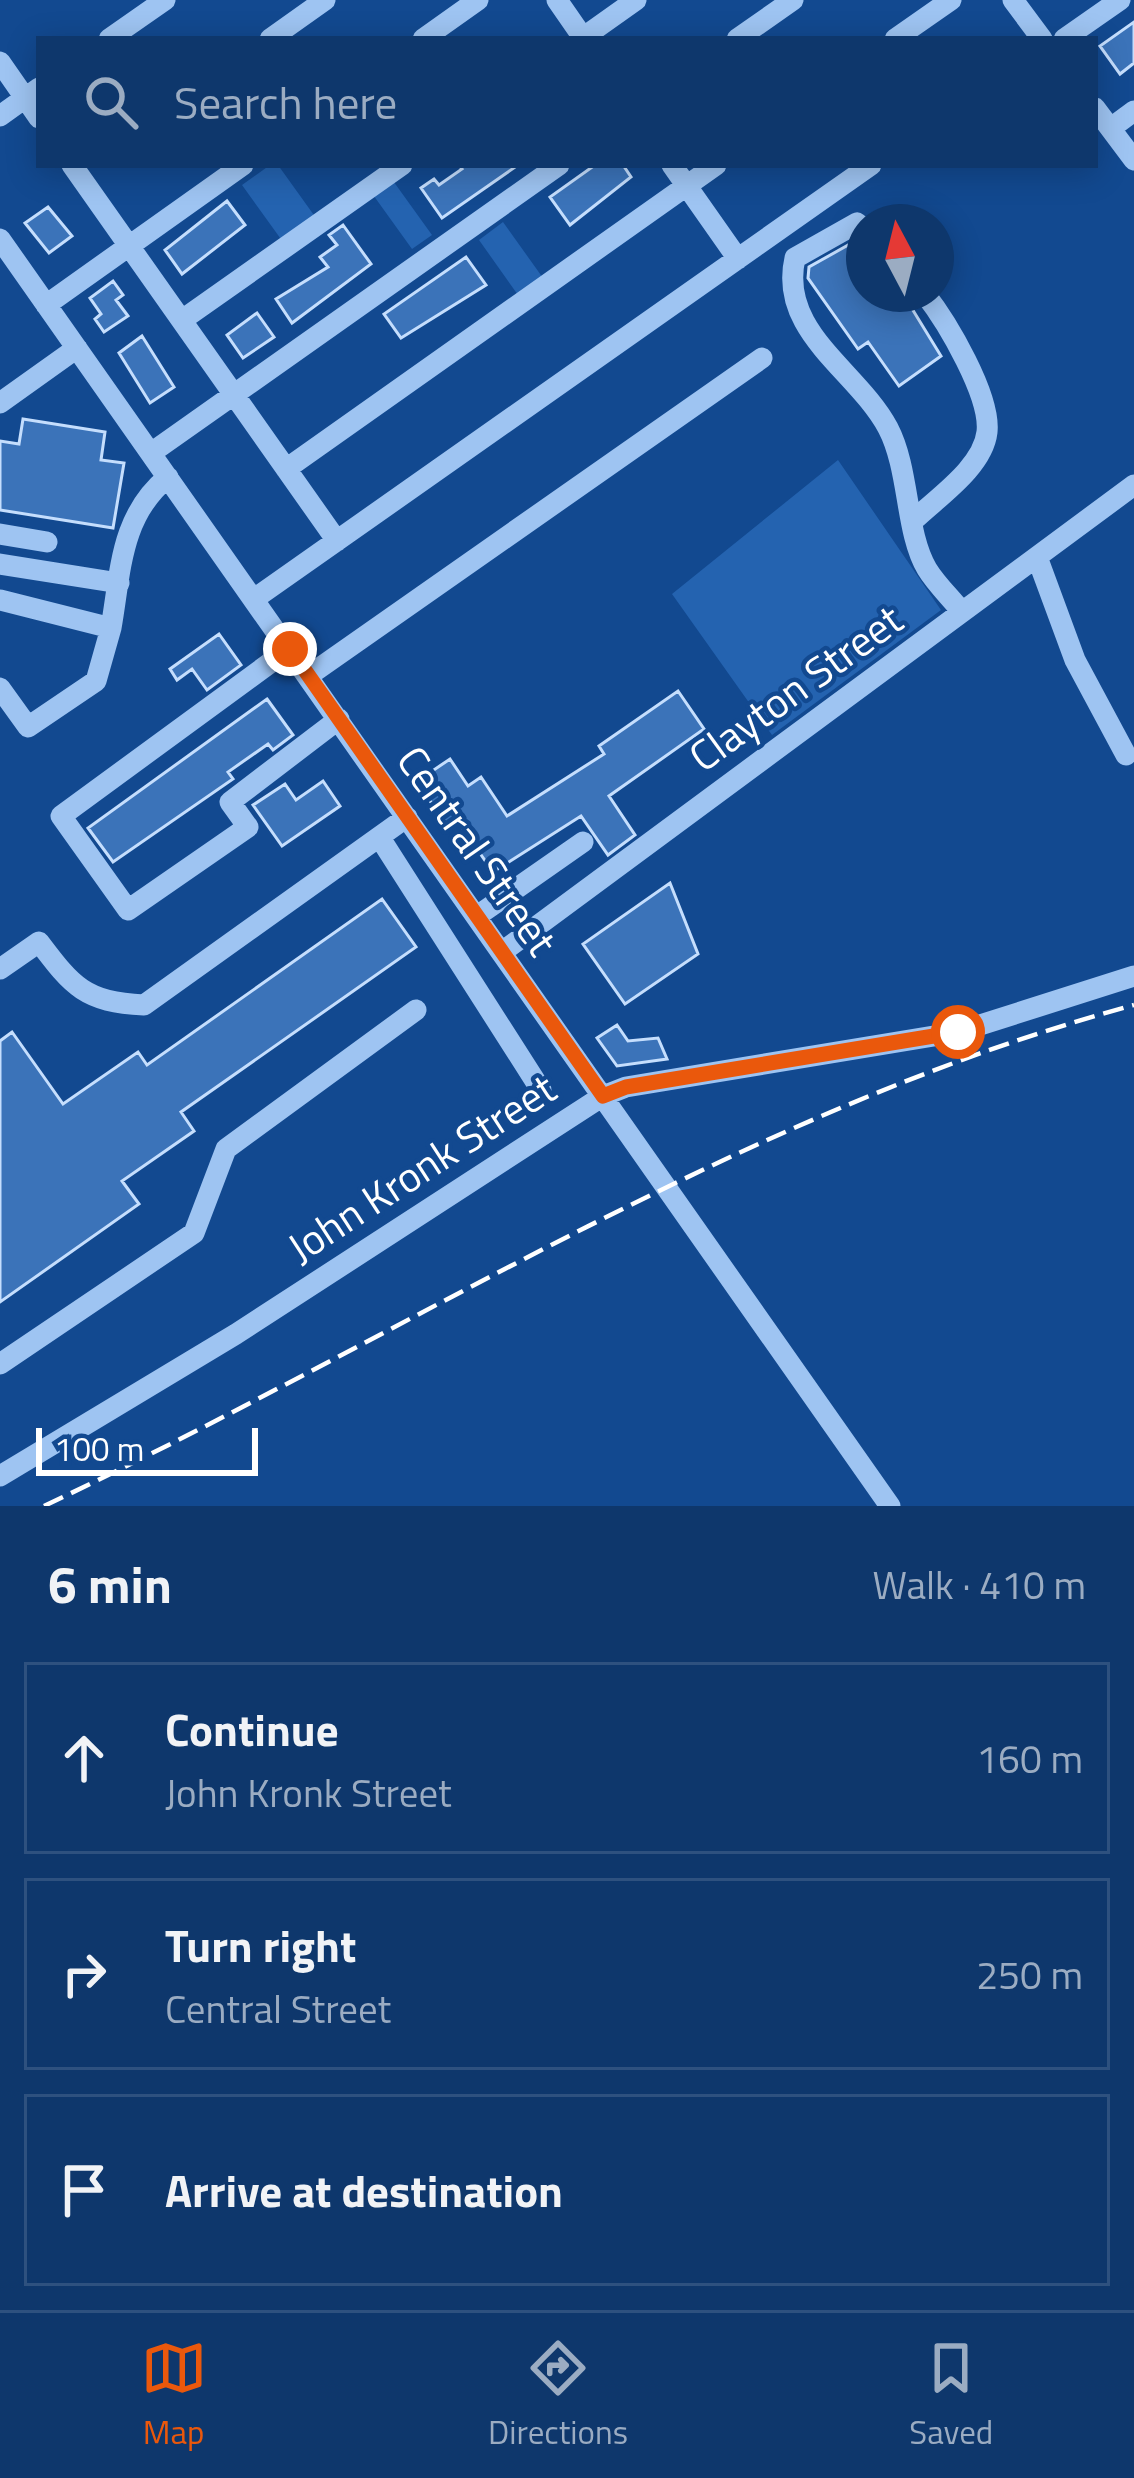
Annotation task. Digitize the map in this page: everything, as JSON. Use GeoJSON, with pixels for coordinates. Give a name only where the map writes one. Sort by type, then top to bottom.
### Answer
{"type":"FeatureCollection","features":[{"type":"Feature","properties":{"kind":"street"},"geometry":{"type":"LineString","coordinates":[[113,36],[165,0]]}},
{"type":"Feature","properties":{"kind":"street"},"geometry":{"type":"LineString","coordinates":[[274,36],[325,0]]}},
{"type":"Feature","properties":{"kind":"street"},"geometry":{"type":"LineString","coordinates":[[427,36],[478,0]]}},
{"type":"Feature","properties":{"kind":"street"},"geometry":{"type":"LineString","coordinates":[[557,0],[582,36]]}},
{"type":"Feature","properties":{"kind":"street"},"geometry":{"type":"LineString","coordinates":[[586,36],[636,0]]}},
{"type":"Feature","properties":{"kind":"street"},"geometry":{"type":"LineString","coordinates":[[741,36],[793,0]]}},
{"type":"Feature","properties":{"kind":"street"},"geometry":{"type":"LineString","coordinates":[[900,36],[951,0]]}},
{"type":"Feature","properties":{"kind":"street"},"geometry":{"type":"LineString","coordinates":[[1013,0],[1040,36]]}},
{"type":"Feature","properties":{"kind":"street"},"geometry":{"type":"LineString","coordinates":[[1068,36],[1120,0]]}},
{"type":"Feature","properties":{"kind":"street"},"geometry":{"type":"LineString","coordinates":[[0,62],[32,93],[0,116]]}},
{"type":"Feature","properties":{"kind":"street"},"geometry":{"type":"LineString","coordinates":[[1098,111],[1134,160]]}},
{"type":"Feature","properties":{"kind":"street"},"geometry":{"type":"LineString","coordinates":[[1111,128],[1134,111]]}},
{"type":"Feature","properties":{"kind":"street"},"geometry":{"type":"LineString","coordinates":[[46,305],[239,168]]}},
{"type":"Feature","properties":{"kind":"street"},"geometry":{"type":"LineString","coordinates":[[182,320],[398,168]]}},
{"type":"Feature","properties":{"kind":"street"},"geometry":{"type":"LineString","coordinates":[[151,452],[556,168]]}},
{"type":"Feature","properties":{"kind":"street"},"geometry":{"type":"LineString","coordinates":[[674,168],[738,259]]}},
{"type":"Feature","properties":{"kind":"street"},"geometry":{"type":"LineString","coordinates":[[286,469],[712,168]]}},
{"type":"Feature","properties":{"kind":"street"},"geometry":{"type":"LineString","coordinates":[[254,599],[867,168]]}},
{"type":"Feature","properties":{"kind":"street"},"geometry":{"type":"LineString","coordinates":[[82,169],[129,245],[338,542]]}},
{"type":"Feature","properties":{"kind":"street"},"geometry":{"type":"LineString","coordinates":[[846,227],[795,258],[790,279],[796,313],[887,426],[925,567],[962,612]]}},
{"type":"Feature","properties":{"kind":"street","name":"Central Street"},"geometry":{"type":"LineString","coordinates":[[0,239],[890,1506]]}},
{"type":"Feature","properties":{"kind":"street"},"geometry":{"type":"LineString","coordinates":[[915,519],[971,466],[987,434],[980,394],[935,312]]}},
{"type":"Feature","properties":{"kind":"street"},"geometry":{"type":"LineString","coordinates":[[0,404],[77,349]]}},
{"type":"Feature","properties":{"kind":"street"},"geometry":{"type":"LineString","coordinates":[[308,676],[762,358]]}},
{"type":"Feature","properties":{"kind":"street"},"geometry":{"type":"LineString","coordinates":[[0,688],[28,727],[96,681],[111,628],[128,528],[144,497],[168,477]]}},
{"type":"Feature","properties":{"kind":"street","name":"Clayton Street"},"geometry":{"type":"LineString","coordinates":[[476,992],[508,960],[1134,485]]}},
{"type":"Feature","properties":{"kind":"street"},"geometry":{"type":"LineString","coordinates":[[0,534],[47,542]]}},
{"type":"Feature","properties":{"kind":"street"},"geometry":{"type":"LineString","coordinates":[[1037,557],[1066,622],[1075,660],[1126,755]]}},
{"type":"Feature","properties":{"kind":"street"},"geometry":{"type":"LineString","coordinates":[[0,564],[119,583]]}},
{"type":"Feature","properties":{"kind":"street"},"geometry":{"type":"LineString","coordinates":[[0,600],[111,628]]}},
{"type":"Feature","properties":{"kind":"street"},"geometry":{"type":"LineString","coordinates":[[290,649],[61,816],[128,910],[248,827],[230,802],[339,719]]}},
{"type":"Feature","properties":{"kind":"street"},"geometry":{"type":"LineString","coordinates":[[0,969],[39,941],[70,983],[104,1003],[144,1005],[407,817]]}},
{"type":"Feature","properties":{"kind":"street"},"geometry":{"type":"LineString","coordinates":[[380,838],[542,1090]]}},
{"type":"Feature","properties":{"kind":"street"},"geometry":{"type":"LineString","coordinates":[[477,916],[583,842]]}},
{"type":"Feature","properties":{"kind":"street","name":"John Kronk Street"},"geometry":{"type":"LineString","coordinates":[[0,1476],[179,1370],[603,1096],[626,1087],[958,1032],[1134,976]]}},
{"type":"Feature","properties":{"kind":"street"},"geometry":{"type":"LineString","coordinates":[[0,1364],[194,1233],[226,1149],[416,1010]]}},
{"type":"Feature","properties":{"kind":"shaded area"},"geometry":{"type":"Polygon","coordinates":[[[266,168],[280,168],[316,218],[283,242],[242,185],[266,168]]]}},
{"type":"Feature","properties":{"kind":"shaded area"},"geometry":{"type":"Polygon","coordinates":[[[391,178],[432,235],[412,249],[371,192],[391,178]]]}},
{"type":"Feature","properties":{"kind":"shaded area"},"geometry":{"type":"Polygon","coordinates":[[[503,222],[543,278],[518,295],[479,240],[503,222]]]}},
{"type":"Feature","properties":{"kind":"shaded area"},"geometry":{"type":"Polygon","coordinates":[[[838,460],[941,610],[772,735],[672,594],[838,460]]]}},
{"type":"Feature","properties":{"kind":"building"},"geometry":{"type":"Polygon","coordinates":[[[1134,22],[1134,63],[1120,74],[1100,46],[1134,22]]]}},
{"type":"Feature","properties":{"kind":"building"},"geometry":{"type":"Polygon","coordinates":[[[514,168],[442,218],[421,188],[434,179],[439,185],[462,169],[514,168]]]}},
{"type":"Feature","properties":{"kind":"building"},"geometry":{"type":"Polygon","coordinates":[[[591,168],[625,168],[631,177],[570,225],[550,197],[591,168]]]}},
{"type":"Feature","properties":{"kind":"building"},"geometry":{"type":"Polygon","coordinates":[[[227,201],[245,225],[182,274],[165,250],[227,201]]]}},
{"type":"Feature","properties":{"kind":"building"},"geometry":{"type":"Polygon","coordinates":[[[48,207],[72,236],[49,253],[25,223],[48,207]]]}},
{"type":"Feature","properties":{"kind":"building"},"geometry":{"type":"Polygon","coordinates":[[[343,225],[371,264],[292,323],[276,299],[328,267],[320,257],[337,245],[329,235],[343,225]]]}},
{"type":"Feature","properties":{"kind":"building"},"geometry":{"type":"Polygon","coordinates":[[[846,246],[846,312],[914,312],[941,356],[899,386],[868,342],[858,349],[808,278],[809,267],[846,246]]]}},
{"type":"Feature","properties":{"kind":"building"},"geometry":{"type":"Polygon","coordinates":[[[466,257],[486,285],[401,338],[384,314],[466,257]]]}},
{"type":"Feature","properties":{"kind":"building"},"geometry":{"type":"Polygon","coordinates":[[[113,281],[123,295],[116,300],[128,316],[104,332],[95,319],[101,314],[90,298],[113,281]]]}},
{"type":"Feature","properties":{"kind":"building"},"geometry":{"type":"Polygon","coordinates":[[[257,313],[274,337],[243,358],[227,335],[257,313]]]}},
{"type":"Feature","properties":{"kind":"building"},"geometry":{"type":"Polygon","coordinates":[[[142,336],[174,387],[150,403],[119,353],[142,336]]]}},
{"type":"Feature","properties":{"kind":"building"},"geometry":{"type":"Polygon","coordinates":[[[23,419],[105,432],[101,460],[124,463],[113,528],[0,510],[0,441],[19,444],[23,419]]]}},
{"type":"Feature","properties":{"kind":"building"},"geometry":{"type":"Polygon","coordinates":[[[219,634],[241,665],[207,690],[192,669],[177,680],[170,669],[219,634]]]}},
{"type":"Feature","properties":{"kind":"building"},"geometry":{"type":"Polygon","coordinates":[[[678,691],[704,729],[609,796],[635,835],[608,855],[581,816],[493,872],[461,826],[453,820],[447,824],[416,782],[450,759],[468,786],[481,777],[507,816],[604,754],[599,746],[678,691]]]}},
{"type":"Feature","properties":{"kind":"building"},"geometry":{"type":"Polygon","coordinates":[[[267,699],[293,735],[273,750],[268,744],[228,772],[233,779],[113,862],[88,828],[267,699]]]}},
{"type":"Feature","properties":{"kind":"building"},"geometry":{"type":"Polygon","coordinates":[[[323,781],[340,806],[282,846],[253,805],[285,784],[296,800],[323,781]]]}},
{"type":"Feature","properties":{"kind":"building"},"geometry":{"type":"Polygon","coordinates":[[[670,883],[698,954],[625,1004],[583,944],[670,883]]]}},
{"type":"Feature","properties":{"kind":"building"},"geometry":{"type":"Polygon","coordinates":[[[382,899],[416,947],[181,1112],[194,1131],[122,1181],[139,1204],[0,1302],[0,1041],[12,1032],[63,1104],[138,1052],[147,1065],[382,899]]]}},
{"type":"Feature","properties":{"kind":"building"},"geometry":{"type":"Polygon","coordinates":[[[617,1025],[628,1041],[658,1038],[667,1059],[617,1066],[597,1038],[617,1025]]]}},
{"type":"Feature","properties":{"kind":"railway"},"geometry":{"type":"LineString","coordinates":[[44,1506],[714,1165],[851,1104],[991,1050],[1134,1005]]}},
{"type":"Feature","properties":{"kind":"route"},"geometry":{"type":"LineString","coordinates":[[290,649],[603,1096],[626,1087],[958,1032]]}}]}
